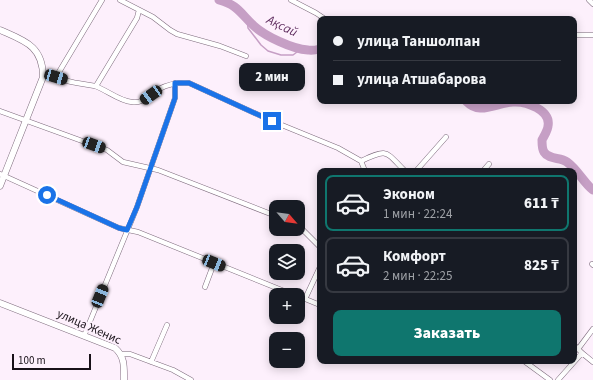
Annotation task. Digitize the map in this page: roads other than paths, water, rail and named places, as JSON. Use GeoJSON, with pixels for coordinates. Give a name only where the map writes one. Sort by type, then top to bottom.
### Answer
{"type":"FeatureCollection","features":[{"type":"Feature","properties":{"kind":"main road"},"geometry":{"type":"LineString","coordinates":[[0,30],[21,39],[37,51],[42,60],[43,77],[2,175],[0,186]]}},
{"type":"Feature","properties":{"kind":"main road","name":"улица Женис"},"geometry":{"type":"LineString","coordinates":[[0,302],[115,348],[121,354]]}},
{"type":"Feature","properties":{"kind":"main road"},"geometry":{"type":"LineString","coordinates":[[121,354],[124,361],[124,380]]}},
{"type":"Feature","properties":{"kind":"street"},"geometry":{"type":"LineString","coordinates":[[56,77],[102,0]]}},
{"type":"Feature","properties":{"kind":"street"},"geometry":{"type":"LineString","coordinates":[[120,0],[153,16],[177,34],[220,46],[246,56]]}},
{"type":"Feature","properties":{"kind":"street"},"geometry":{"type":"LineString","coordinates":[[291,0],[320,16]]}},
{"type":"Feature","properties":{"kind":"street"},"geometry":{"type":"LineString","coordinates":[[589,0],[593,4]]}},
{"type":"Feature","properties":{"kind":"street"},"geometry":{"type":"LineString","coordinates":[[96,86],[137,18],[139,10]]}},
{"type":"Feature","properties":{"kind":"street"},"geometry":{"type":"LineString","coordinates":[[577,35],[593,35]]}},
{"type":"Feature","properties":{"kind":"street"},"geometry":{"type":"LineString","coordinates":[[43,77],[56,77],[76,83],[96,86],[130,102],[144,100],[159,89],[175,83],[189,83],[272,121],[338,148],[361,161],[364,168]]}},
{"type":"Feature","properties":{"kind":"street"},"geometry":{"type":"LineString","coordinates":[[84,336],[137,207],[175,98],[175,83]]}},
{"type":"Feature","properties":{"kind":"street"},"geometry":{"type":"LineString","coordinates":[[0,111],[107,150],[123,162],[158,170],[269,213]]}},
{"type":"Feature","properties":{"kind":"street"},"geometry":{"type":"LineString","coordinates":[[419,168],[446,137]]}},
{"type":"Feature","properties":{"kind":"street"},"geometry":{"type":"LineString","coordinates":[[361,161],[383,152],[389,155],[402,168]]}},
{"type":"Feature","properties":{"kind":"street"},"geometry":{"type":"LineString","coordinates":[[485,168],[488,164]]}},
{"type":"Feature","properties":{"kind":"street"},"geometry":{"type":"LineString","coordinates":[[2,175],[119,228],[138,232],[276,288]]}},
{"type":"Feature","properties":{"kind":"street"},"geometry":{"type":"LineString","coordinates":[[305,232],[317,244]]}},
{"type":"Feature","properties":{"kind":"street"},"geometry":{"type":"LineString","coordinates":[[205,287],[214,263]]}},
{"type":"Feature","properties":{"kind":"street"},"geometry":{"type":"LineString","coordinates":[[317,273],[305,299],[317,304]]}},
{"type":"Feature","properties":{"kind":"street"},"geometry":{"type":"LineString","coordinates":[[152,362],[167,325]]}},
{"type":"Feature","properties":{"kind":"street"},"geometry":{"type":"LineString","coordinates":[[577,345],[593,329]]}},
{"type":"Feature","properties":{"kind":"street"},"geometry":{"type":"LineString","coordinates":[[577,347],[593,362]]}},
{"type":"Feature","properties":{"kind":"street"},"geometry":{"type":"LineString","coordinates":[[577,359],[582,353]]}},
{"type":"Feature","properties":{"kind":"street","name":"улица Женис"},"geometry":{"type":"LineString","coordinates":[[121,354],[130,354],[152,362],[173,370],[184,379],[191,380]]}},
{"type":"Feature","properties":{"kind":"street"},"geometry":{"type":"LineString","coordinates":[[528,364],[550,380]]}},
{"type":"Feature","properties":{"kind":"street"},"geometry":{"type":"LineString","coordinates":[[558,380],[572,364]]}},
{"type":"Feature","properties":{"kind":"waterway","name":"Ақсай"},"geometry":{"type":"LineString","coordinates":[[219,0],[231,4],[254,26],[265,34],[294,47],[317,50]]}},
{"type":"Feature","properties":{"kind":"waterway"},"geometry":{"type":"LineString","coordinates":[[247,19],[248,28],[261,45],[268,51],[281,55],[293,55],[301,49]]}},
{"type":"Feature","properties":{"kind":"waterway","name":"Ақсай"},"geometry":{"type":"LineString","coordinates":[[470,104],[480,108],[501,104]]}},
{"type":"Feature","properties":{"kind":"waterway","name":"Ақсай"},"geometry":{"type":"LineString","coordinates":[[528,104],[542,111],[548,120],[548,126],[542,140],[542,148],[546,155],[561,159],[573,168]]}},
{"type":"Feature","properties":{"kind":"waterway","name":"Ақсай"},"geometry":{"type":"LineString","coordinates":[[577,172],[593,190]]}}]}
